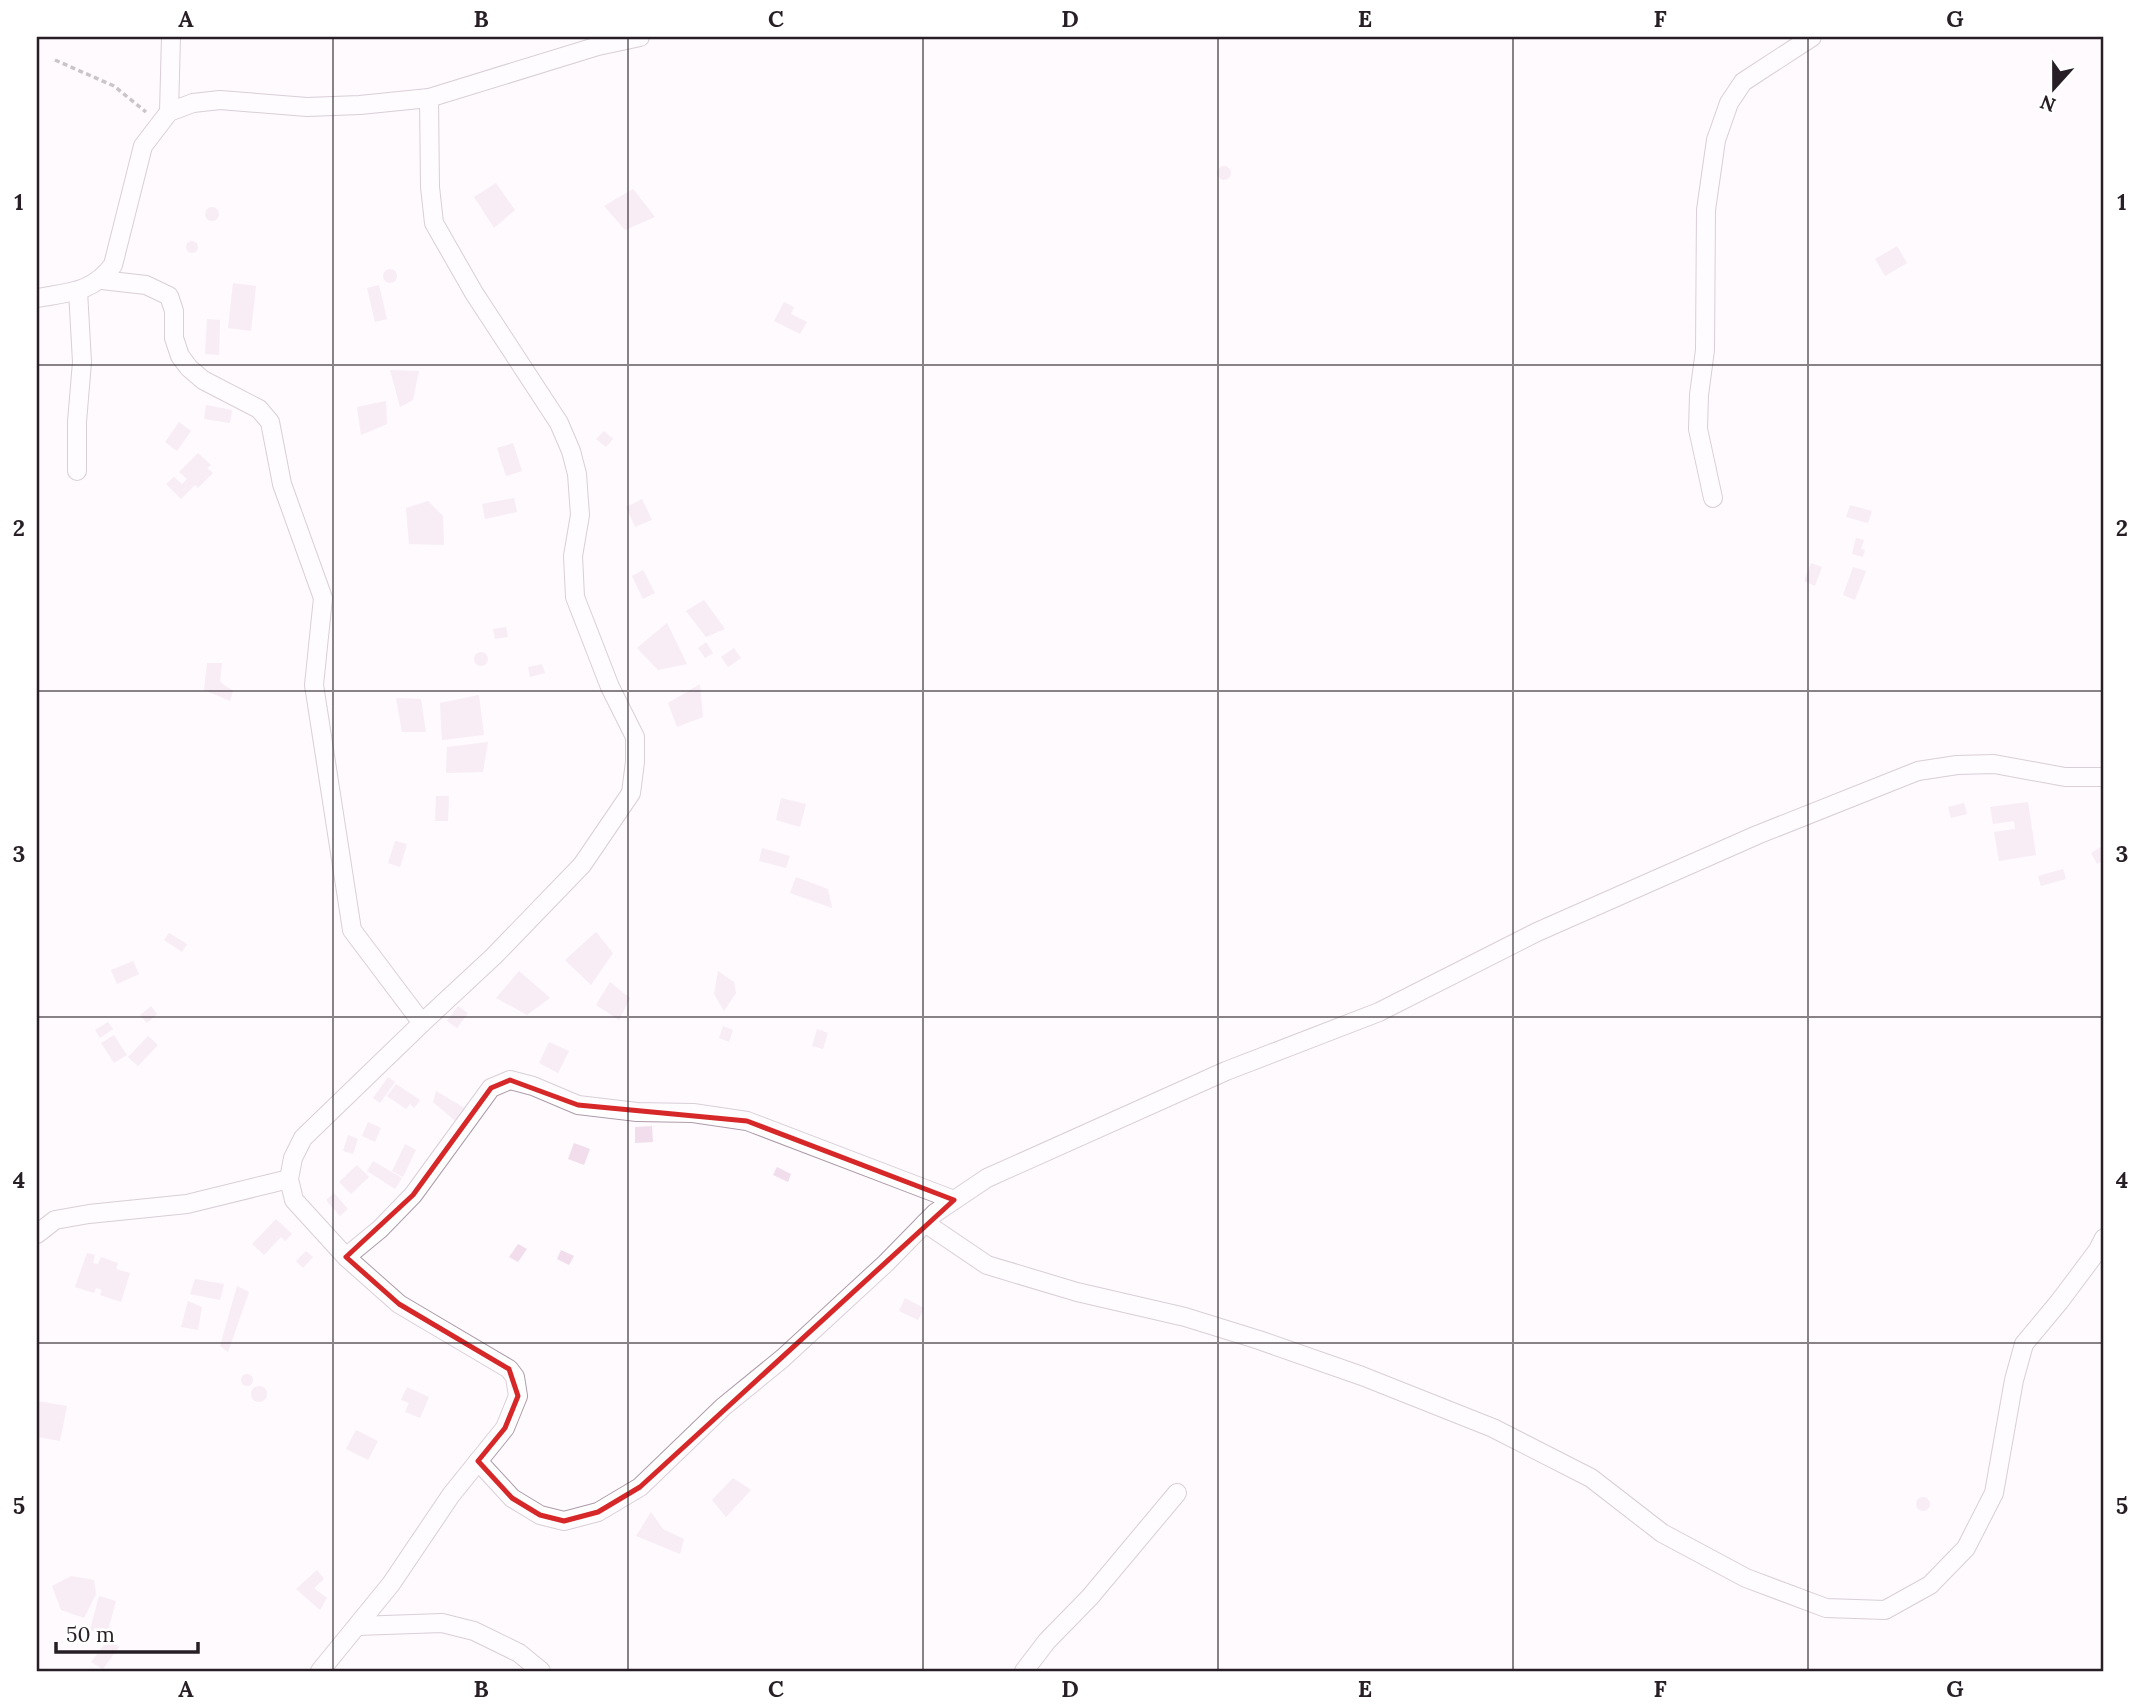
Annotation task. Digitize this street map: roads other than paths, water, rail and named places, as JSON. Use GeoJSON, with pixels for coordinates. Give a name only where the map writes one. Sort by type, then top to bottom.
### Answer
{"type":"FeatureCollection","features":[{"type":"Feature","properties":{"kind":"street"},"geometry":{"type":"LineString","coordinates":[[164,118],[171,37]]}},
{"type":"Feature","properties":{"kind":"street"},"geometry":{"type":"LineString","coordinates":[[37,298],[78,291],[102,280],[113,265],[120,243],[144,146],[164,118],[193,103],[220,100],[307,107],[360,105],[429,97],[598,46],[640,37]]}},
{"type":"Feature","properties":{"kind":"street"},"geometry":{"type":"LineString","coordinates":[[1713,498],[1698,429],[1705,350],[1706,210],[1716,140],[1729,103],[1743,82],[1812,37]]}},
{"type":"Feature","properties":{"kind":"street"},"geometry":{"type":"LineString","coordinates":[[320,1671],[391,1584],[452,1494],[505,1428],[518,1396],[515,1377],[509,1369],[399,1304],[346,1257],[294,1200],[289,1180],[293,1158],[303,1138],[494,956],[582,864],[631,793],[635,762],[635,737],[610,687],[575,597],[573,556],[580,515],[577,474],[571,452],[559,423],[474,293],[434,223],[430,187],[429,97]]}},
{"type":"Feature","properties":{"kind":"street"},"geometry":{"type":"LineString","coordinates":[[102,280],[146,285],[169,296],[174,311],[174,338],[180,356],[189,368],[204,380],[258,409],[270,422],[282,484],[323,598],[314,685],[352,930],[422,1023]]}},
{"type":"Feature","properties":{"kind":"street"},"geometry":{"type":"LineString","coordinates":[[77,471],[77,422],[82,362],[78,291]]}},
{"type":"Feature","properties":{"kind":"street"},"geometry":{"type":"LineString","coordinates":[[478,1461],[512,1498],[540,1515],[564,1521],[598,1513],[639,1487],[723,1406],[783,1358],[886,1263],[925,1223],[987,1178],[1226,1071],[1379,1012],[1549,927],[1757,835],[1917,771],[1957,765],[1994,764],[2064,778],[2104,777]]}},
{"type":"Feature","properties":{"kind":"street"},"geometry":{"type":"LineString","coordinates":[[346,1257],[413,1195],[491,1088],[510,1080],[533,1086],[578,1105],[637,1112],[693,1113],[747,1121],[954,1200]]}},
{"type":"Feature","properties":{"kind":"street"},"geometry":{"type":"LineString","coordinates":[[37,1234],[55,1220],[187,1204],[289,1180]]}},
{"type":"Feature","properties":{"kind":"street"},"geometry":{"type":"LineString","coordinates":[[925,1223],[987,1265],[1077,1292],[1185,1317],[1259,1340],[1362,1376],[1493,1428],[1591,1478],[1662,1533],[1746,1578],[1826,1608],[1885,1610],[1930,1585],[1966,1548],[1994,1493],[2014,1380],[2025,1344],[2098,1250],[2104,1238]]}},
{"type":"Feature","properties":{"kind":"street"},"geometry":{"type":"LineString","coordinates":[[1024,1671],[1047,1641],[1090,1597],[1177,1493]]}},
{"type":"Feature","properties":{"kind":"street"},"geometry":{"type":"LineString","coordinates":[[356,1626],[442,1623],[474,1631],[519,1653],[541,1671]]}}]}
